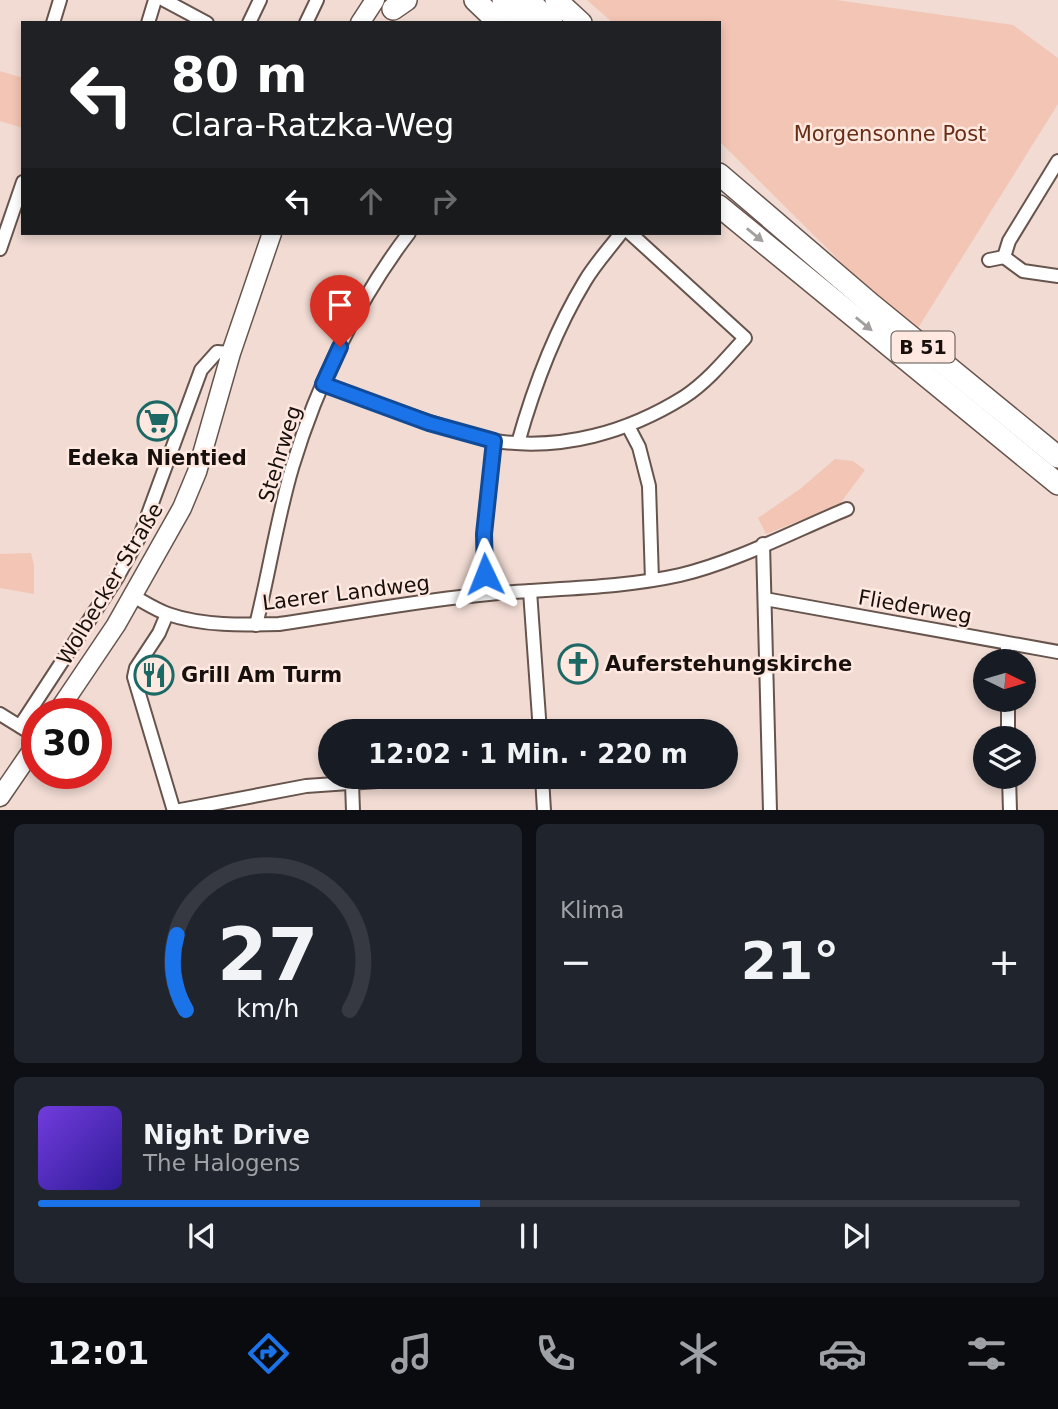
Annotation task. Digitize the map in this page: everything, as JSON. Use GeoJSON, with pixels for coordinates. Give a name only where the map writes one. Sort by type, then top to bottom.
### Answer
{"type":"FeatureCollection","features":[{"type":"Feature","properties":{"kind":"highway"},"geometry":{"type":"LineString","coordinates":[[475,0],[497,21]]}},
{"type":"Feature","properties":{"kind":"highway"},"geometry":{"type":"LineString","coordinates":[[503,0],[524,21]]}},
{"type":"Feature","properties":{"kind":"highway"},"geometry":{"type":"LineString","coordinates":[[528,0],[550,21]]}},
{"type":"Feature","properties":{"kind":"highway"},"geometry":{"type":"LineString","coordinates":[[556,0],[579,21]]}},
{"type":"Feature","properties":{"kind":"highway","name":"B 51"},"geometry":{"type":"LineString","coordinates":[[721,176],[872,305],[1058,457]]}},
{"type":"Feature","properties":{"kind":"highway","name":"B 51"},"geometry":{"type":"LineString","coordinates":[[721,208],[1058,484]]}},
{"type":"Feature","properties":{"kind":"main road"},"geometry":{"type":"LineString","coordinates":[[364,21],[392,6]]}},
{"type":"Feature","properties":{"kind":"main road","name":"Wolbecker Straße"},"geometry":{"type":"LineString","coordinates":[[66,698],[133,596],[182,508],[197,472],[231,353],[271,235]]}},
{"type":"Feature","properties":{"kind":"main road"},"geometry":{"type":"LineString","coordinates":[[0,797],[21,766]]}},
{"type":"Feature","properties":{"kind":"street"},"geometry":{"type":"LineString","coordinates":[[54,21],[60,0]]}},
{"type":"Feature","properties":{"kind":"street"},"geometry":{"type":"LineString","coordinates":[[149,21],[155,0]]}},
{"type":"Feature","properties":{"kind":"street"},"geometry":{"type":"LineString","coordinates":[[163,0],[203,21]]}},
{"type":"Feature","properties":{"kind":"street"},"geometry":{"type":"LineString","coordinates":[[250,21],[261,0]]}},
{"type":"Feature","properties":{"kind":"street"},"geometry":{"type":"LineString","coordinates":[[307,21],[317,0]]}},
{"type":"Feature","properties":{"kind":"street"},"geometry":{"type":"LineString","coordinates":[[1004,257],[1009,241],[1058,161]]}},
{"type":"Feature","properties":{"kind":"street"},"geometry":{"type":"LineString","coordinates":[[0,249],[21,188]]}},
{"type":"Feature","properties":{"kind":"street","name":"Stehrweg"},"geometry":{"type":"LineString","coordinates":[[256,625],[292,469],[323,384],[372,288],[408,235]]}},
{"type":"Feature","properties":{"kind":"street"},"geometry":{"type":"LineString","coordinates":[[518,443],[532,391],[559,328],[585,280],[619,235]]}},
{"type":"Feature","properties":{"kind":"street"},"geometry":{"type":"LineString","coordinates":[[323,384],[429,423],[494,441],[556,442],[591,437],[628,426],[685,396],[719,367],[745,338],[632,235]]}},
{"type":"Feature","properties":{"kind":"street"},"geometry":{"type":"LineString","coordinates":[[989,260],[1004,257],[1023,271],[1058,276]]}},
{"type":"Feature","properties":{"kind":"street","name":"Wolbecker Straße"},"geometry":{"type":"LineString","coordinates":[[20,726],[118,576],[140,536],[201,370],[217,352],[231,353]]}},
{"type":"Feature","properties":{"kind":"street"},"geometry":{"type":"LineString","coordinates":[[628,426],[639,447],[649,486],[652,580]]}},
{"type":"Feature","properties":{"kind":"street"},"geometry":{"type":"LineString","coordinates":[[487,594],[484,534],[494,441]]}},
{"type":"Feature","properties":{"kind":"street","name":"Laerer Landweg"},"geometry":{"type":"LineString","coordinates":[[133,596],[167,614],[209,622],[256,625],[487,594],[652,580],[719,564],[848,509]]}},
{"type":"Feature","properties":{"kind":"street"},"geometry":{"type":"LineString","coordinates":[[763,544],[770,810]]}},
{"type":"Feature","properties":{"kind":"street"},"geometry":{"type":"LineString","coordinates":[[530,591],[539,719]]}},
{"type":"Feature","properties":{"kind":"street","name":"Fliederweg"},"geometry":{"type":"LineString","coordinates":[[765,599],[1058,652]]}},
{"type":"Feature","properties":{"kind":"street"},"geometry":{"type":"LineString","coordinates":[[167,614],[159,633],[136,668],[134,677],[175,810],[208,807],[318,785]]}},
{"type":"Feature","properties":{"kind":"street"},"geometry":{"type":"LineString","coordinates":[[1007,644],[1007,649]]}},
{"type":"Feature","properties":{"kind":"street"},"geometry":{"type":"LineString","coordinates":[[0,714],[20,726]]}},
{"type":"Feature","properties":{"kind":"street"},"geometry":{"type":"LineString","coordinates":[[352,789],[353,810]]}},
{"type":"Feature","properties":{"kind":"street"},"geometry":{"type":"LineString","coordinates":[[543,789],[544,810]]}},
{"type":"Feature","properties":{"kind":"street"},"geometry":{"type":"LineString","coordinates":[[1009,789],[1010,810]]}},
{"type":"Feature","properties":{"kind":"green space","name":"Morgensonne Post"},"geometry":{"type":"Polygon","coordinates":[[[587,0],[836,0],[1013,25],[1058,58],[1058,104],[918,328],[856,277],[721,143],[721,21],[611,21],[587,0]]]}},
{"type":"Feature","properties":{"kind":"green space"},"geometry":{"type":"Polygon","coordinates":[[[0,71],[21,77],[21,127],[0,121],[0,71]]]}},
{"type":"Feature","properties":{"kind":"green space"},"geometry":{"type":"Polygon","coordinates":[[[835,459],[853,461],[865,470],[839,505],[766,534],[758,518],[800,489],[835,459]]]}},
{"type":"Feature","properties":{"kind":"green space"},"geometry":{"type":"Polygon","coordinates":[[[31,553],[34,565],[34,594],[0,588],[0,554],[31,553]]]}},
{"type":"Feature","properties":{"kind":"place","name":"Edeka Nientied"},"geometry":{"type":"Point","coordinates":[157,421]}},
{"type":"Feature","properties":{"kind":"place","name":"Auferstehungskirche"},"geometry":{"type":"Point","coordinates":[578,664]}},
{"type":"Feature","properties":{"kind":"place","name":"Grill Am Turm"},"geometry":{"type":"Point","coordinates":[154,675]}},
{"type":"Feature","properties":{"kind":"route"},"geometry":{"type":"LineString","coordinates":[[340,347],[323,384],[429,423],[494,441],[484,534],[485,574]]}}]}
